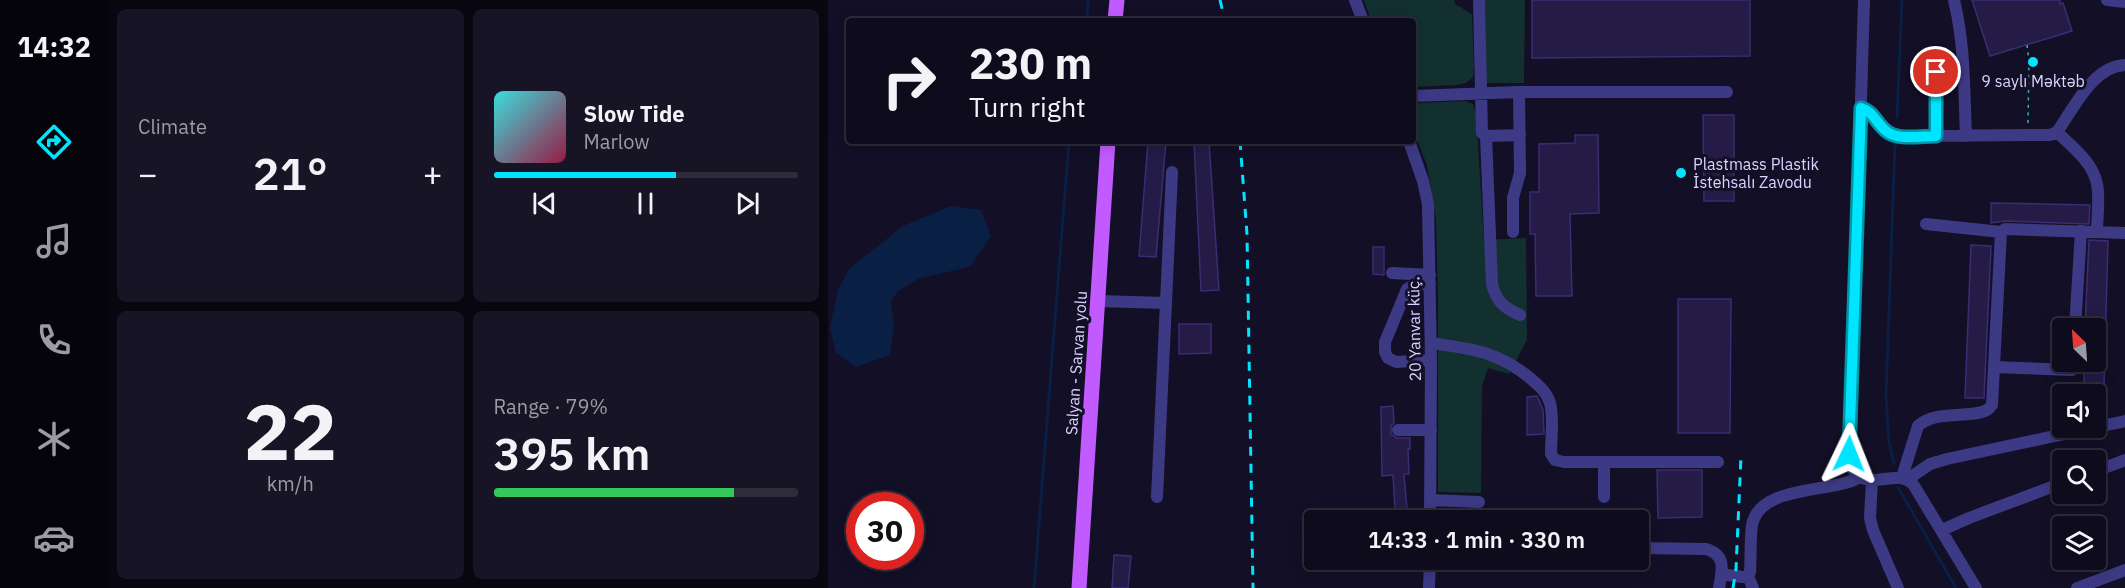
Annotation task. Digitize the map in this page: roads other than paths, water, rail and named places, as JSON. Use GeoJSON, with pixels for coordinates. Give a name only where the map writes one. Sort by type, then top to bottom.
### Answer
{"type":"FeatureCollection","features":[{"type":"Feature","properties":{"kind":"main road"},"geometry":{"type":"LineString","coordinates":[[1115,18],[1117,0]]}},
{"type":"Feature","properties":{"kind":"main road","name":"Salyan - Sarvan yolu"},"geometry":{"type":"LineString","coordinates":[[1079,588],[1108,144]]}},
{"type":"Feature","properties":{"kind":"street"},"geometry":{"type":"LineString","coordinates":[[1355,0],[1362,18]]}},
{"type":"Feature","properties":{"kind":"street"},"geometry":{"type":"LineString","coordinates":[[1864,0],[1849,454],[1853,471],[1866,479]]}},
{"type":"Feature","properties":{"kind":"street"},"geometry":{"type":"LineString","coordinates":[[1954,0],[1963,50],[1966,136]]}},
{"type":"Feature","properties":{"kind":"street"},"geometry":{"type":"LineString","coordinates":[[2107,0],[2125,2]]}},
{"type":"Feature","properties":{"kind":"street"},"geometry":{"type":"LineString","coordinates":[[1476,1],[1480,127],[1486,136],[1520,135]]}},
{"type":"Feature","properties":{"kind":"street"},"geometry":{"type":"LineString","coordinates":[[1861,108],[1872,113],[1888,132],[1900,136],[2050,135],[2057,132],[2094,79],[2109,68],[2125,65]]}},
{"type":"Feature","properties":{"kind":"street"},"geometry":{"type":"LineString","coordinates":[[1936,72],[1936,136]]}},
{"type":"Feature","properties":{"kind":"street"},"geometry":{"type":"LineString","coordinates":[[1513,232],[1512,208],[1520,173],[1519,92]]}},
{"type":"Feature","properties":{"kind":"street"},"geometry":{"type":"LineString","coordinates":[[1416,96],[1519,92],[1727,92]]}},
{"type":"Feature","properties":{"kind":"street"},"geometry":{"type":"LineString","coordinates":[[2057,132],[2087,162],[2093,172],[2097,185],[2097,232]]}},
{"type":"Feature","properties":{"kind":"street"},"geometry":{"type":"LineString","coordinates":[[1486,136],[1494,295],[1501,305],[1520,315]]}},
{"type":"Feature","properties":{"kind":"street","name":"20 Yanvar küç."},"geometry":{"type":"LineString","coordinates":[[1410,144],[1423,181],[1428,204],[1431,343],[1430,510]]}},
{"type":"Feature","properties":{"kind":"street"},"geometry":{"type":"LineString","coordinates":[[1157,497],[1172,172]]}},
{"type":"Feature","properties":{"kind":"street"},"geometry":{"type":"LineString","coordinates":[[1926,224],[2001,232],[2005,229],[2125,233]]}},
{"type":"Feature","properties":{"kind":"street"},"geometry":{"type":"LineString","coordinates":[[2076,318],[2081,231]]}},
{"type":"Feature","properties":{"kind":"street"},"geometry":{"type":"LineString","coordinates":[[1905,478],[1918,426],[1924,420],[1934,416],[1982,413],[1989,410],[1993,401],[2001,232]]}},
{"type":"Feature","properties":{"kind":"street"},"geometry":{"type":"LineString","coordinates":[[1392,273],[1430,279]]}},
{"type":"Feature","properties":{"kind":"street"},"geometry":{"type":"LineString","coordinates":[[1430,279],[1407,289],[1385,342],[1385,351],[1388,358],[1396,362],[1431,360]]}},
{"type":"Feature","properties":{"kind":"street"},"geometry":{"type":"LineString","coordinates":[[1098,301],[1165,303]]}},
{"type":"Feature","properties":{"kind":"street"},"geometry":{"type":"LineString","coordinates":[[1431,343],[1491,353],[1506,360],[1538,384],[1546,393],[1550,404],[1551,454],[1555,460],[1564,462],[1718,462]]}},
{"type":"Feature","properties":{"kind":"street"},"geometry":{"type":"LineString","coordinates":[[1994,367],[2052,369]]}},
{"type":"Feature","properties":{"kind":"street"},"geometry":{"type":"LineString","coordinates":[[1753,588],[1748,576],[1752,525],[1755,517],[1766,504],[1790,494],[1842,486],[1866,479],[1905,478],[1947,459],[2125,421]]}},
{"type":"Feature","properties":{"kind":"street"},"geometry":{"type":"LineString","coordinates":[[1398,430],[1431,430]]}},
{"type":"Feature","properties":{"kind":"street"},"geometry":{"type":"LineString","coordinates":[[2106,467],[2125,460]]}},
{"type":"Feature","properties":{"kind":"street"},"geometry":{"type":"LineString","coordinates":[[1604,462],[1604,497]]}},
{"type":"Feature","properties":{"kind":"street"},"geometry":{"type":"LineString","coordinates":[[1905,478],[1913,484],[1976,588]]}},
{"type":"Feature","properties":{"kind":"street"},"geometry":{"type":"LineString","coordinates":[[1866,479],[1872,524],[1898,588]]}},
{"type":"Feature","properties":{"kind":"street"},"geometry":{"type":"LineString","coordinates":[[1942,530],[2052,487]]}},
{"type":"Feature","properties":{"kind":"street"},"geometry":{"type":"LineString","coordinates":[[1430,500],[1479,502]]}},
{"type":"Feature","properties":{"kind":"street"},"geometry":{"type":"LineString","coordinates":[[1649,548],[1706,549],[1716,552],[1720,556],[1719,588]]}},
{"type":"Feature","properties":{"kind":"street"},"geometry":{"type":"LineString","coordinates":[[1430,570],[1430,588]]}},
{"type":"Feature","properties":{"kind":"street"},"geometry":{"type":"LineString","coordinates":[[2077,588],[2125,570]]}},
{"type":"Feature","properties":{"kind":"street"},"geometry":{"type":"LineString","coordinates":[[1721,574],[1748,576]]}},
{"type":"Feature","properties":{"kind":"water"},"geometry":{"type":"Polygon","coordinates":[[[951,206],[981,210],[991,236],[970,267],[920,278],[898,291],[891,302],[894,324],[890,355],[856,367],[836,353],[830,328],[838,289],[850,268],[903,226],[951,206]]]}},
{"type":"Feature","properties":{"kind":"waterway"},"geometry":{"type":"LineString","coordinates":[[1087,18],[1088,0]]}},
{"type":"Feature","properties":{"kind":"waterway"},"geometry":{"type":"LineString","coordinates":[[1897,117],[1902,0]]}},
{"type":"Feature","properties":{"kind":"waterway"},"geometry":{"type":"LineString","coordinates":[[1894,464],[1889,443],[1886,396],[1895,143]]}},
{"type":"Feature","properties":{"kind":"waterway"},"geometry":{"type":"LineString","coordinates":[[1034,588],[1069,144]]}},
{"type":"Feature","properties":{"kind":"waterway"},"geometry":{"type":"LineString","coordinates":[[1898,487],[1956,588]]}},
{"type":"Feature","properties":{"kind":"railway"},"geometry":{"type":"LineString","coordinates":[[1220,0],[1224,18]]}},
{"type":"Feature","properties":{"kind":"railway"},"geometry":{"type":"LineString","coordinates":[[1240,144],[1247,234],[1253,588]]}},
{"type":"Feature","properties":{"kind":"railway"},"geometry":{"type":"LineString","coordinates":[[1733,588],[1736,569],[1741,456]]}},
{"type":"Feature","properties":{"kind":"place","name":"9 saylı Məktəb"},"geometry":{"type":"Point","coordinates":[2033,62]}},
{"type":"Feature","properties":{"kind":"place","name":"Plastmass Plastik İstehsalı Zavodu"},"geometry":{"type":"Point","coordinates":[1681,173]}}]}
